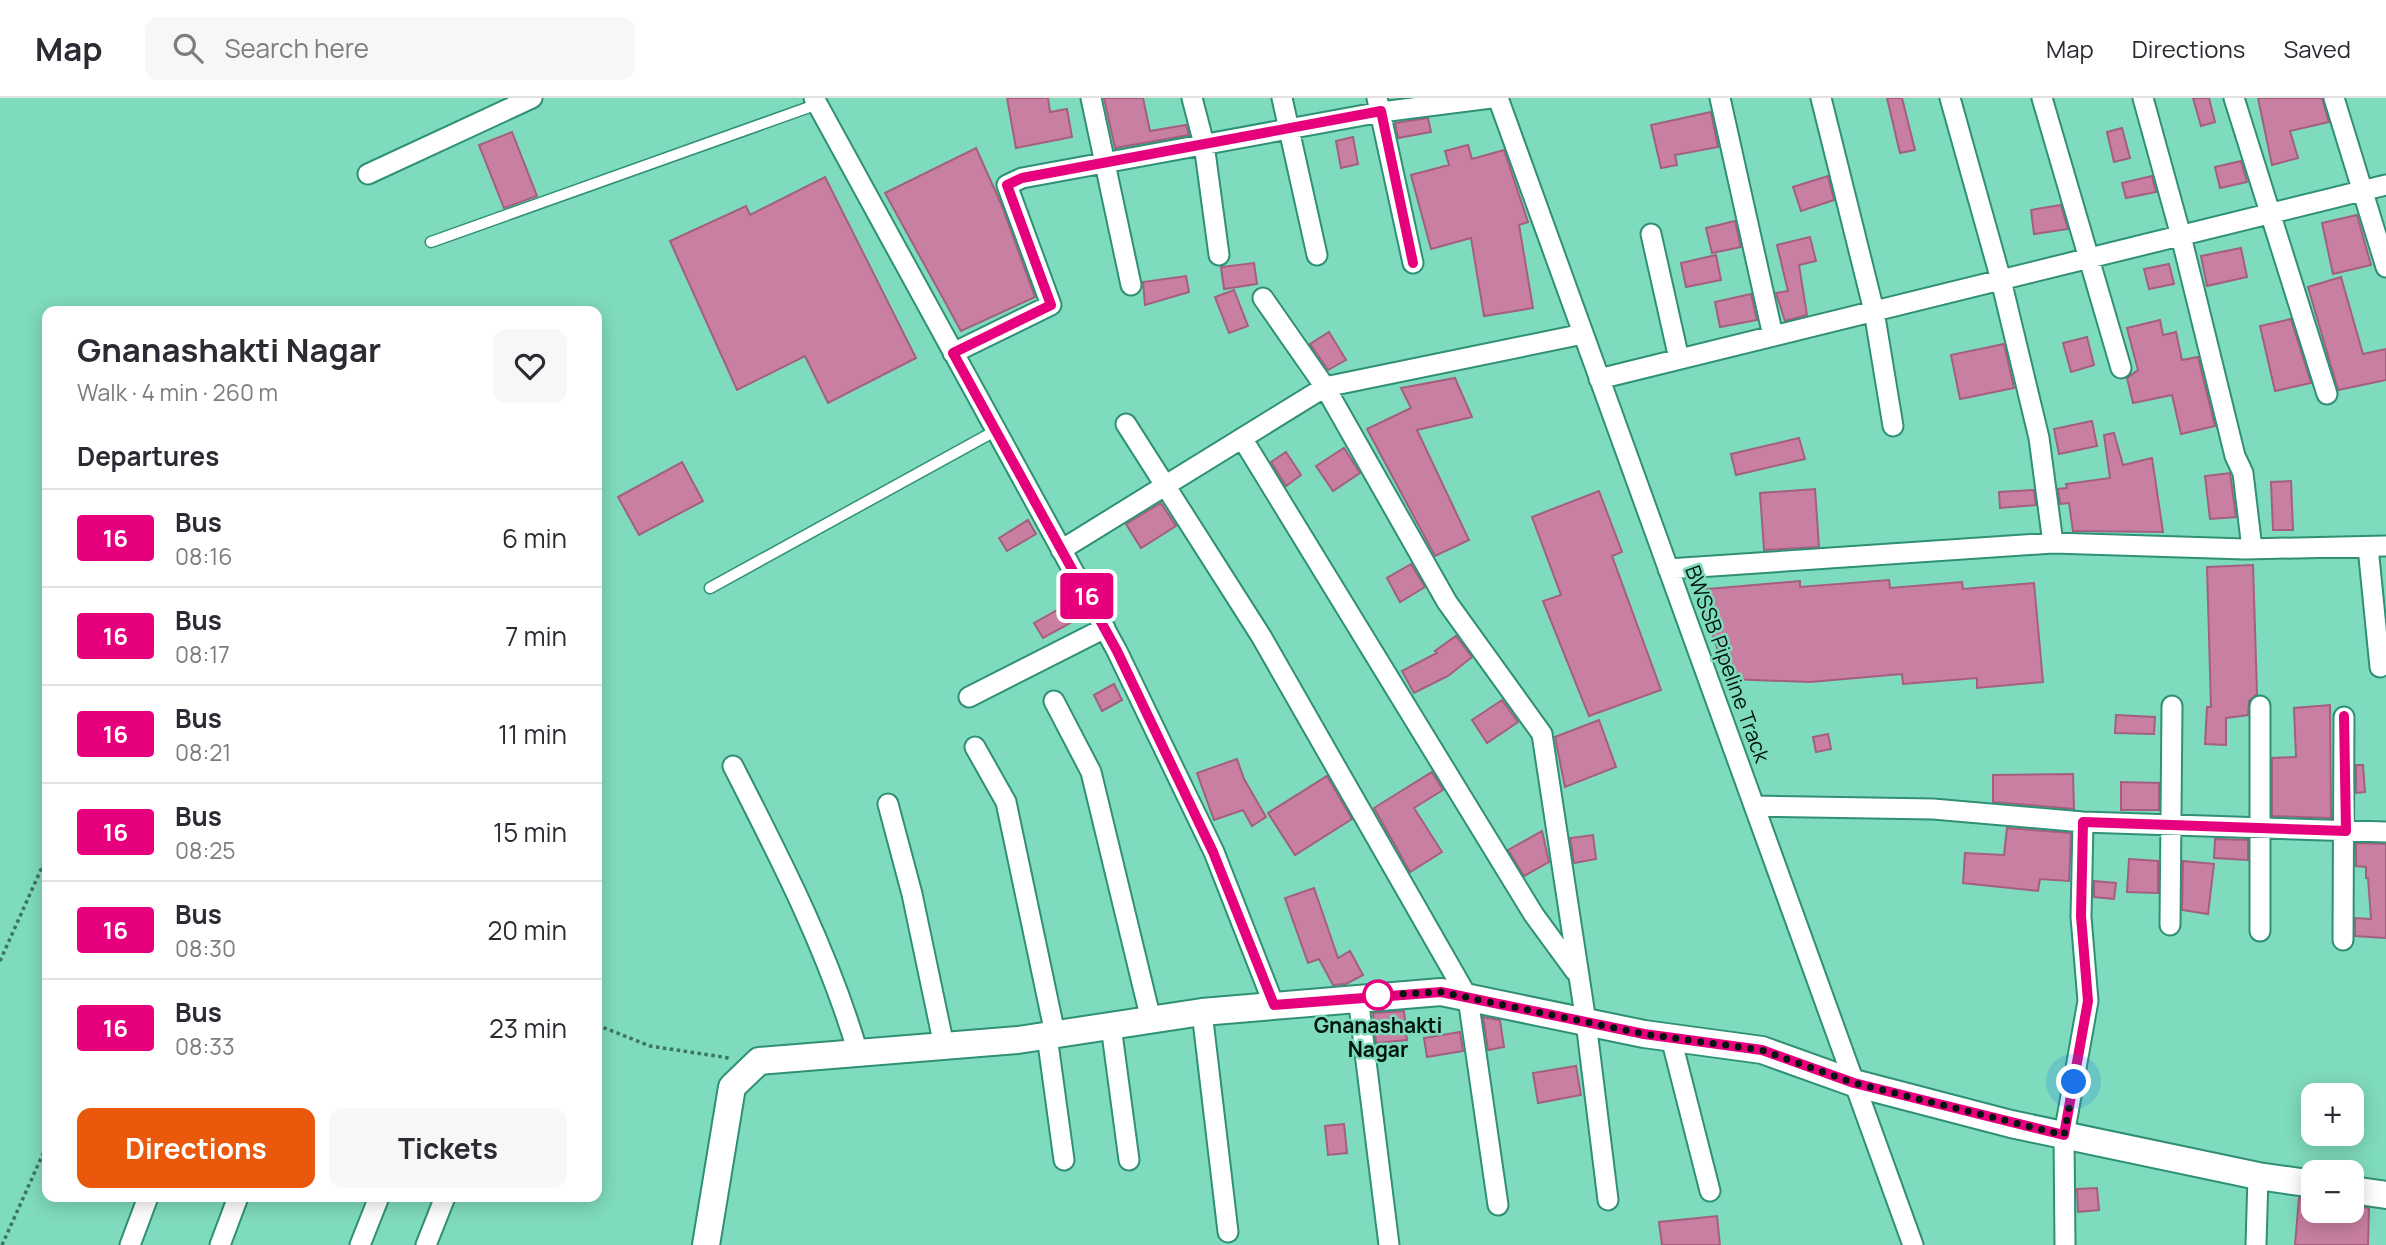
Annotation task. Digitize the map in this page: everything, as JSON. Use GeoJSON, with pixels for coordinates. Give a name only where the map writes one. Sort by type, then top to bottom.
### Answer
{"type":"FeatureCollection","features":[{"type":"Feature","properties":{"kind":"street"},"geometry":{"type":"LineString","coordinates":[[368,174],[532,98]]}},
{"type":"Feature","properties":{"kind":"street"},"geometry":{"type":"LineString","coordinates":[[1091,98],[1131,285]]}},
{"type":"Feature","properties":{"kind":"street"},"geometry":{"type":"LineString","coordinates":[[1192,98],[1204,144],[1219,255]]}},
{"type":"Feature","properties":{"kind":"street"},"geometry":{"type":"LineString","coordinates":[[1282,98],[1317,255]]}},
{"type":"Feature","properties":{"kind":"street"},"geometry":{"type":"LineString","coordinates":[[953,353],[1051,305],[1007,185],[1022,178],[1289,129],[1379,105],[1491,98]]}},
{"type":"Feature","properties":{"kind":"street","name":"BWSSB Pipeline Track"},"geometry":{"type":"LineString","coordinates":[[1498,98],[1913,1245]]}},
{"type":"Feature","properties":{"kind":"street"},"geometry":{"type":"LineString","coordinates":[[1720,98],[1773,336]]}},
{"type":"Feature","properties":{"kind":"street"},"geometry":{"type":"LineString","coordinates":[[1821,98],[1874,311],[1893,426]]}},
{"type":"Feature","properties":{"kind":"street"},"geometry":{"type":"LineString","coordinates":[[1950,98],[2001,280],[2039,438],[2053,543]]}},
{"type":"Feature","properties":{"kind":"street"},"geometry":{"type":"LineString","coordinates":[[2042,98],[2121,368]]}},
{"type":"Feature","properties":{"kind":"street"},"geometry":{"type":"LineString","coordinates":[[2143,98],[2181,236],[2235,456],[2243,473],[2252,549]]}},
{"type":"Feature","properties":{"kind":"street"},"geometry":{"type":"LineString","coordinates":[[2234,98],[2327,394]]}},
{"type":"Feature","properties":{"kind":"street"},"geometry":{"type":"LineString","coordinates":[[2334,98],[2386,267]]}},
{"type":"Feature","properties":{"kind":"street"},"geometry":{"type":"LineString","coordinates":[[816,101],[1105,628],[1213,852],[1274,1005]]}},
{"type":"Feature","properties":{"kind":"street"},"geometry":{"type":"LineString","coordinates":[[1379,105],[1413,263]]}},
{"type":"Feature","properties":{"kind":"street"},"geometry":{"type":"LineString","coordinates":[[1599,379],[2386,185]]}},
{"type":"Feature","properties":{"kind":"street"},"geometry":{"type":"LineString","coordinates":[[1651,234],[1679,359]]}},
{"type":"Feature","properties":{"kind":"street"},"geometry":{"type":"LineString","coordinates":[[1263,298],[1325,387],[1447,602],[1542,734],[1586,1023],[1608,1200]]}},
{"type":"Feature","properties":{"kind":"street"},"geometry":{"type":"LineString","coordinates":[[1061,550],[1325,387],[1583,334]]}},
{"type":"Feature","properties":{"kind":"street"},"geometry":{"type":"LineString","coordinates":[[1126,424],[1261,636],[1468,998],[1499,1205]]}},
{"type":"Feature","properties":{"kind":"street"},"geometry":{"type":"LineString","coordinates":[[1242,438],[1534,915],[1578,975]]}},
{"type":"Feature","properties":{"kind":"street"},"geometry":{"type":"LineString","coordinates":[[1668,569],[2053,543],[2252,549],[2377,547],[2380,667]]}},
{"type":"Feature","properties":{"kind":"street"},"geometry":{"type":"LineString","coordinates":[[969,697],[1105,628]]}},
{"type":"Feature","properties":{"kind":"street"},"geometry":{"type":"LineString","coordinates":[[1054,701],[1091,772],[1151,1020]]}},
{"type":"Feature","properties":{"kind":"street"},"geometry":{"type":"LineString","coordinates":[[2170,925],[2172,706]]}},
{"type":"Feature","properties":{"kind":"street"},"geometry":{"type":"LineString","coordinates":[[2260,706],[2260,931]]}},
{"type":"Feature","properties":{"kind":"street"},"geometry":{"type":"LineString","coordinates":[[2343,940],[2346,831],[2344,716]]}},
{"type":"Feature","properties":{"kind":"street"},"geometry":{"type":"LineString","coordinates":[[975,747],[1006,802],[1051,1035],[1064,1160]]}},
{"type":"Feature","properties":{"kind":"street"},"geometry":{"type":"LineString","coordinates":[[733,766],[807,911],[839,989],[858,1053]]}},
{"type":"Feature","properties":{"kind":"street"},"geometry":{"type":"LineString","coordinates":[[888,804],[912,894],[944,1046]]}},
{"type":"Feature","properties":{"kind":"street"},"geometry":{"type":"LineString","coordinates":[[1754,806],[1933,809],[2083,822],[2386,832]]}},
{"type":"Feature","properties":{"kind":"street"},"geometry":{"type":"LineString","coordinates":[[2065,1245],[2064,1135],[2088,1001],[2081,916],[2083,822]]}},
{"type":"Feature","properties":{"kind":"street"},"geometry":{"type":"LineString","coordinates":[[706,1245],[732,1087],[759,1061],[1051,1035],[1202,1012],[1441,992],[1586,1023],[1762,1050],[1854,1083],[2064,1135],[2258,1176],[2301,1182]]}},
{"type":"Feature","properties":{"kind":"street"},"geometry":{"type":"LineString","coordinates":[[1358,997],[1389,1245]]}},
{"type":"Feature","properties":{"kind":"street"},"geometry":{"type":"LineString","coordinates":[[1202,1012],[1228,1232]]}},
{"type":"Feature","properties":{"kind":"street"},"geometry":{"type":"LineString","coordinates":[[1111,1026],[1129,1160]]}},
{"type":"Feature","properties":{"kind":"street"},"geometry":{"type":"LineString","coordinates":[[1671,1038],[1710,1192]]}},
{"type":"Feature","properties":{"kind":"street"},"geometry":{"type":"LineString","coordinates":[[2256,1245],[2258,1176]]}},
{"type":"Feature","properties":{"kind":"street"},"geometry":{"type":"LineString","coordinates":[[2364,1192],[2386,1195]]}},
{"type":"Feature","properties":{"kind":"street"},"geometry":{"type":"LineString","coordinates":[[130,1245],[146,1202]]}},
{"type":"Feature","properties":{"kind":"street"},"geometry":{"type":"LineString","coordinates":[[220,1245],[236,1202]]}},
{"type":"Feature","properties":{"kind":"street"},"geometry":{"type":"LineString","coordinates":[[360,1245],[377,1202]]}},
{"type":"Feature","properties":{"kind":"street"},"geometry":{"type":"LineString","coordinates":[[426,1245],[443,1202]]}},
{"type":"Feature","properties":{"kind":"lane"},"geometry":{"type":"LineString","coordinates":[[431,242],[816,101]]}},
{"type":"Feature","properties":{"kind":"lane"},"geometry":{"type":"LineString","coordinates":[[709,588],[995,431]]}},
{"type":"Feature","properties":{"kind":"path"},"geometry":{"type":"LineString","coordinates":[[0,961],[42,867]]}},
{"type":"Feature","properties":{"kind":"path"},"geometry":{"type":"LineString","coordinates":[[602,1027],[650,1046],[759,1061]]}},
{"type":"Feature","properties":{"kind":"path"},"geometry":{"type":"LineString","coordinates":[[2,1245],[42,1157]]}},
{"type":"Feature","properties":{"kind":"building"},"geometry":{"type":"Polygon","coordinates":[[[1007,98],[1048,98],[1050,112],[1067,109],[1072,137],[1016,148],[1007,98]]]}},
{"type":"Feature","properties":{"kind":"building"},"geometry":{"type":"Polygon","coordinates":[[[1104,98],[1143,98],[1150,131],[1186,125],[1189,135],[1115,148],[1104,98]]]}},
{"type":"Feature","properties":{"kind":"building"},"geometry":{"type":"Polygon","coordinates":[[[1887,98],[1902,98],[1915,150],[1900,153],[1887,98]]]}},
{"type":"Feature","properties":{"kind":"building"},"geometry":{"type":"Polygon","coordinates":[[[2193,98],[2209,98],[2215,122],[2201,126],[2193,98]]]}},
{"type":"Feature","properties":{"kind":"building"},"geometry":{"type":"Polygon","coordinates":[[[2258,98],[2322,98],[2329,122],[2290,131],[2298,158],[2272,165],[2258,98]]]}},
{"type":"Feature","properties":{"kind":"building"},"geometry":{"type":"Polygon","coordinates":[[[1711,112],[1718,147],[1675,155],[1677,165],[1661,168],[1651,125],[1711,112]]]}},
{"type":"Feature","properties":{"kind":"building"},"geometry":{"type":"Polygon","coordinates":[[[1428,118],[1431,132],[1398,138],[1395,123],[1428,118]]]}},
{"type":"Feature","properties":{"kind":"building"},"geometry":{"type":"Polygon","coordinates":[[[2122,128],[2130,158],[2114,162],[2107,132],[2122,128]]]}},
{"type":"Feature","properties":{"kind":"building"},"geometry":{"type":"Polygon","coordinates":[[[512,132],[537,196],[504,208],[479,145],[512,132]]]}},
{"type":"Feature","properties":{"kind":"building"},"geometry":{"type":"Polygon","coordinates":[[[1353,137],[1358,164],[1341,168],[1336,141],[1353,137]]]}},
{"type":"Feature","properties":{"kind":"building"},"geometry":{"type":"Polygon","coordinates":[[[1468,145],[1472,159],[1504,150],[1528,222],[1519,225],[1533,308],[1484,316],[1471,238],[1431,249],[1411,175],[1449,165],[1445,151],[1468,145]]]}},
{"type":"Feature","properties":{"kind":"building"},"geometry":{"type":"Polygon","coordinates":[[[976,148],[1002,206],[1035,297],[961,331],[885,193],[976,148]]]}},
{"type":"Feature","properties":{"kind":"building"},"geometry":{"type":"Polygon","coordinates":[[[2241,161],[2247,182],[2220,188],[2215,167],[2241,161]]]}},
{"type":"Feature","properties":{"kind":"building"},"geometry":{"type":"Polygon","coordinates":[[[1828,176],[1834,200],[1801,211],[1793,187],[1828,176]]]}},
{"type":"Feature","properties":{"kind":"building"},"geometry":{"type":"Polygon","coordinates":[[[2152,176],[2156,192],[2126,198],[2122,183],[2152,176]]]}},
{"type":"Feature","properties":{"kind":"building"},"geometry":{"type":"Polygon","coordinates":[[[825,177],[916,358],[828,403],[805,356],[737,390],[670,241],[746,206],[750,215],[825,177]]]}},
{"type":"Feature","properties":{"kind":"building"},"geometry":{"type":"Polygon","coordinates":[[[2061,205],[2068,229],[2034,234],[2031,210],[2061,205]]]}},
{"type":"Feature","properties":{"kind":"building"},"geometry":{"type":"Polygon","coordinates":[[[2357,215],[2371,265],[2333,274],[2322,223],[2357,215]]]}},
{"type":"Feature","properties":{"kind":"building"},"geometry":{"type":"Polygon","coordinates":[[[1735,221],[1741,247],[1712,253],[1706,228],[1735,221]]]}},
{"type":"Feature","properties":{"kind":"building"},"geometry":{"type":"Polygon","coordinates":[[[1810,237],[1816,261],[1799,265],[1807,315],[1785,321],[1776,293],[1788,291],[1777,245],[1810,237]]]}},
{"type":"Feature","properties":{"kind":"building"},"geometry":{"type":"Polygon","coordinates":[[[2241,248],[2247,277],[2207,286],[2201,256],[2241,248]]]}},
{"type":"Feature","properties":{"kind":"building"},"geometry":{"type":"Polygon","coordinates":[[[1716,255],[1721,280],[1686,287],[1681,263],[1716,255]]]}},
{"type":"Feature","properties":{"kind":"building"},"geometry":{"type":"Polygon","coordinates":[[[1254,263],[1257,284],[1224,289],[1221,267],[1254,263]]]}},
{"type":"Feature","properties":{"kind":"building"},"geometry":{"type":"Polygon","coordinates":[[[2169,264],[2174,284],[2149,289],[2144,269],[2169,264]]]}},
{"type":"Feature","properties":{"kind":"building"},"geometry":{"type":"Polygon","coordinates":[[[1186,276],[1189,292],[1145,305],[1143,282],[1186,276]]]}},
{"type":"Feature","properties":{"kind":"building"},"geometry":{"type":"Polygon","coordinates":[[[2341,277],[2363,354],[2386,349],[2386,380],[2338,390],[2308,287],[2341,277]]]}},
{"type":"Feature","properties":{"kind":"building"},"geometry":{"type":"Polygon","coordinates":[[[1234,290],[1248,326],[1229,333],[1215,297],[1234,290]]]}},
{"type":"Feature","properties":{"kind":"building"},"geometry":{"type":"Polygon","coordinates":[[[1751,294],[1757,320],[1720,327],[1715,302],[1751,294]]]}},
{"type":"Feature","properties":{"kind":"building"},"geometry":{"type":"Polygon","coordinates":[[[2291,319],[2311,383],[2275,391],[2260,326],[2291,319]]]}},
{"type":"Feature","properties":{"kind":"building"},"geometry":{"type":"Polygon","coordinates":[[[2160,320],[2163,335],[2176,332],[2182,360],[2198,357],[2215,426],[2181,434],[2172,395],[2133,403],[2127,378],[2138,370],[2127,328],[2160,320]]]}},
{"type":"Feature","properties":{"kind":"building"},"geometry":{"type":"Polygon","coordinates":[[[1329,332],[1346,360],[1328,370],[1310,344],[1329,332]]]}},
{"type":"Feature","properties":{"kind":"building"},"geometry":{"type":"Polygon","coordinates":[[[2087,337],[2094,365],[2071,372],[2063,343],[2087,337]]]}},
{"type":"Feature","properties":{"kind":"building"},"geometry":{"type":"Polygon","coordinates":[[[2004,344],[2014,388],[1960,399],[1951,355],[2004,344]]]}},
{"type":"Feature","properties":{"kind":"building"},"geometry":{"type":"Polygon","coordinates":[[[1455,378],[1472,417],[1417,430],[1469,540],[1435,556],[1367,429],[1411,408],[1401,388],[1455,378]]]}},
{"type":"Feature","properties":{"kind":"building"},"geometry":{"type":"Polygon","coordinates":[[[2092,421],[2097,446],[2059,454],[2054,429],[2092,421]]]}},
{"type":"Feature","properties":{"kind":"building"},"geometry":{"type":"Polygon","coordinates":[[[2114,433],[2123,465],[2152,458],[2163,532],[2073,531],[2069,503],[2060,504],[2058,489],[2067,488],[2066,484],[2110,478],[2104,435],[2114,433]]]}},
{"type":"Feature","properties":{"kind":"building"},"geometry":{"type":"Polygon","coordinates":[[[1799,438],[1805,459],[1736,475],[1731,454],[1799,438]]]}},
{"type":"Feature","properties":{"kind":"building"},"geometry":{"type":"Polygon","coordinates":[[[1344,448],[1360,473],[1333,491],[1316,466],[1344,448]]]}},
{"type":"Feature","properties":{"kind":"building"},"geometry":{"type":"Polygon","coordinates":[[[1286,452],[1301,475],[1286,486],[1271,462],[1286,452]]]}},
{"type":"Feature","properties":{"kind":"building"},"geometry":{"type":"Polygon","coordinates":[[[682,462],[703,501],[639,535],[618,497],[682,462]]]}},
{"type":"Feature","properties":{"kind":"building"},"geometry":{"type":"Polygon","coordinates":[[[2230,473],[2236,517],[2210,519],[2205,476],[2230,473]]]}},
{"type":"Feature","properties":{"kind":"building"},"geometry":{"type":"Polygon","coordinates":[[[2291,481],[2293,530],[2273,530],[2271,482],[2291,481]]]}},
{"type":"Feature","properties":{"kind":"building"},"geometry":{"type":"Polygon","coordinates":[[[1815,489],[1819,547],[1764,550],[1760,493],[1815,489]]]}},
{"type":"Feature","properties":{"kind":"building"},"geometry":{"type":"Polygon","coordinates":[[[2034,490],[2036,505],[2000,508],[1999,492],[2034,490]]]}},
{"type":"Feature","properties":{"kind":"building"},"geometry":{"type":"Polygon","coordinates":[[[1599,491],[1622,552],[1612,556],[1661,690],[1589,716],[1543,601],[1561,595],[1532,517],[1599,491]]]}},
{"type":"Feature","properties":{"kind":"building"},"geometry":{"type":"Polygon","coordinates":[[[1161,503],[1176,526],[1141,548],[1126,524],[1161,503]]]}},
{"type":"Feature","properties":{"kind":"building"},"geometry":{"type":"Polygon","coordinates":[[[1028,520],[1036,534],[1007,551],[999,538],[1028,520]]]}},
{"type":"Feature","properties":{"kind":"building"},"geometry":{"type":"Polygon","coordinates":[[[1411,564],[1425,587],[1400,602],[1387,578],[1411,564]]]}},
{"type":"Feature","properties":{"kind":"building"},"geometry":{"type":"Polygon","coordinates":[[[2253,565],[2257,694],[2249,701],[2248,715],[2226,718],[2226,745],[2205,744],[2207,707],[2211,707],[2207,567],[2253,565]]]}},
{"type":"Feature","properties":{"kind":"building"},"geometry":{"type":"Polygon","coordinates":[[[1889,580],[1890,588],[1962,582],[1963,589],[2034,583],[2043,682],[1977,688],[1977,678],[1903,684],[1902,674],[1810,682],[1728,679],[1697,590],[1800,581],[1800,587],[1889,580]]]}},
{"type":"Feature","properties":{"kind":"building"},"geometry":{"type":"Polygon","coordinates":[[[1075,600],[1083,616],[1043,638],[1034,623],[1075,600]]]}},
{"type":"Feature","properties":{"kind":"building"},"geometry":{"type":"Polygon","coordinates":[[[1456,636],[1472,657],[1448,676],[1414,693],[1402,671],[1437,653],[1435,651],[1456,636]]]}},
{"type":"Feature","properties":{"kind":"building"},"geometry":{"type":"Polygon","coordinates":[[[1114,684],[1122,700],[1102,711],[1094,695],[1114,684]]]}},
{"type":"Feature","properties":{"kind":"building"},"geometry":{"type":"Polygon","coordinates":[[[1502,700],[1518,722],[1487,743],[1472,720],[1502,700]]]}},
{"type":"Feature","properties":{"kind":"building"},"geometry":{"type":"Polygon","coordinates":[[[2330,705],[2331,818],[2272,816],[2272,758],[2296,757],[2294,708],[2330,705]]]}},
{"type":"Feature","properties":{"kind":"building"},"geometry":{"type":"Polygon","coordinates":[[[2116,715],[2155,717],[2154,734],[2115,733],[2116,715]]]}},
{"type":"Feature","properties":{"kind":"building"},"geometry":{"type":"Polygon","coordinates":[[[1599,720],[1616,767],[1565,787],[1555,737],[1599,720]]]}},
{"type":"Feature","properties":{"kind":"building"},"geometry":{"type":"Polygon","coordinates":[[[1828,734],[1831,749],[1816,752],[1813,737],[1828,734]]]}},
{"type":"Feature","properties":{"kind":"building"},"geometry":{"type":"Polygon","coordinates":[[[1237,759],[1244,779],[1266,817],[1252,826],[1243,810],[1214,820],[1197,773],[1237,759]]]}},
{"type":"Feature","properties":{"kind":"building"},"geometry":{"type":"Polygon","coordinates":[[[2356,765],[2363,765],[2365,792],[2356,793],[2356,765]]]}},
{"type":"Feature","properties":{"kind":"building"},"geometry":{"type":"Polygon","coordinates":[[[1432,772],[1443,790],[1414,808],[1442,852],[1410,872],[1374,808],[1432,772]]]}},
{"type":"Feature","properties":{"kind":"building"},"geometry":{"type":"Polygon","coordinates":[[[2073,774],[2074,809],[1993,802],[1993,775],[2073,774]]]}},
{"type":"Feature","properties":{"kind":"building"},"geometry":{"type":"Polygon","coordinates":[[[1327,776],[1352,819],[1295,855],[1268,813],[1327,776]]]}},
{"type":"Feature","properties":{"kind":"building"},"geometry":{"type":"Polygon","coordinates":[[[2121,782],[2159,783],[2159,810],[2121,810],[2121,782]]]}},
{"type":"Feature","properties":{"kind":"building"},"geometry":{"type":"Polygon","coordinates":[[[2007,828],[2071,833],[2069,881],[2040,879],[2038,891],[1963,883],[1965,853],[2004,855],[2007,828]]]}},
{"type":"Feature","properties":{"kind":"building"},"geometry":{"type":"Polygon","coordinates":[[[1542,831],[1549,862],[1524,876],[1508,850],[1542,831]]]}},
{"type":"Feature","properties":{"kind":"building"},"geometry":{"type":"Polygon","coordinates":[[[1593,835],[1596,859],[1574,863],[1570,838],[1593,835]]]}},
{"type":"Feature","properties":{"kind":"building"},"geometry":{"type":"Polygon","coordinates":[[[2215,839],[2248,840],[2248,860],[2214,858],[2215,839]]]}},
{"type":"Feature","properties":{"kind":"building"},"geometry":{"type":"Polygon","coordinates":[[[2356,843],[2386,844],[2386,938],[2355,936],[2355,918],[2371,919],[2366,867],[2356,866],[2356,843]]]}},
{"type":"Feature","properties":{"kind":"building"},"geometry":{"type":"Polygon","coordinates":[[[2129,859],[2158,861],[2158,893],[2127,892],[2129,859]]]}},
{"type":"Feature","properties":{"kind":"building"},"geometry":{"type":"Polygon","coordinates":[[[2183,861],[2214,864],[2208,914],[2182,910],[2183,861]]]}},
{"type":"Feature","properties":{"kind":"building"},"geometry":{"type":"Polygon","coordinates":[[[2094,881],[2116,883],[2114,899],[2094,897],[2094,881]]]}},
{"type":"Feature","properties":{"kind":"building"},"geometry":{"type":"Polygon","coordinates":[[[1314,888],[1338,958],[1350,951],[1363,975],[1346,984],[1333,985],[1319,959],[1308,963],[1285,898],[1314,888]]]}},
{"type":"Feature","properties":{"kind":"building"},"geometry":{"type":"Polygon","coordinates":[[[1404,1011],[1407,1040],[1376,1043],[1373,1013],[1404,1011]]]}},
{"type":"Feature","properties":{"kind":"building"},"geometry":{"type":"Polygon","coordinates":[[[1483,1017],[1500,1020],[1504,1047],[1488,1050],[1483,1017]]]}},
{"type":"Feature","properties":{"kind":"building"},"geometry":{"type":"Polygon","coordinates":[[[1460,1032],[1463,1051],[1427,1057],[1424,1038],[1460,1032]]]}},
{"type":"Feature","properties":{"kind":"building"},"geometry":{"type":"Polygon","coordinates":[[[1576,1066],[1581,1095],[1538,1103],[1533,1073],[1576,1066]]]}},
{"type":"Feature","properties":{"kind":"building"},"geometry":{"type":"Polygon","coordinates":[[[1344,1124],[1347,1153],[1328,1155],[1325,1126],[1344,1124]]]}},
{"type":"Feature","properties":{"kind":"building"},"geometry":{"type":"Polygon","coordinates":[[[2097,1188],[2099,1210],[2078,1212],[2077,1189],[2097,1188]]]}},
{"type":"Feature","properties":{"kind":"building"},"geometry":{"type":"Polygon","coordinates":[[[2299,1198],[2301,1223],[2364,1223],[2364,1207],[2369,1208],[2368,1245],[2295,1245],[2299,1198]]]}},
{"type":"Feature","properties":{"kind":"building"},"geometry":{"type":"Polygon","coordinates":[[[1717,1216],[1720,1245],[1662,1245],[1659,1222],[1717,1216]]]}},
{"type":"Feature","properties":{"kind":"bus line","name":"16"},"geometry":{"type":"LineString","coordinates":[[1413,263],[1381,111],[1022,178],[1007,185],[1051,305],[953,353],[1117,651],[1213,852],[1274,1005],[1441,992],[1644,1034],[1762,1050],[1854,1083],[2064,1135],[2088,1001],[2081,916],[2083,822],[2346,831],[2344,716]]}},
{"type":"Feature","properties":{"kind":"place","name":"Gnanashakti Nagar"},"geometry":{"type":"Point","coordinates":[1378,995]}},
{"type":"Feature","properties":{"kind":"route"},"geometry":{"type":"LineString","coordinates":[[1378,995],[1441,992],[1644,1034],[1762,1050],[1854,1083],[2064,1135],[2074,1082]]}}]}
